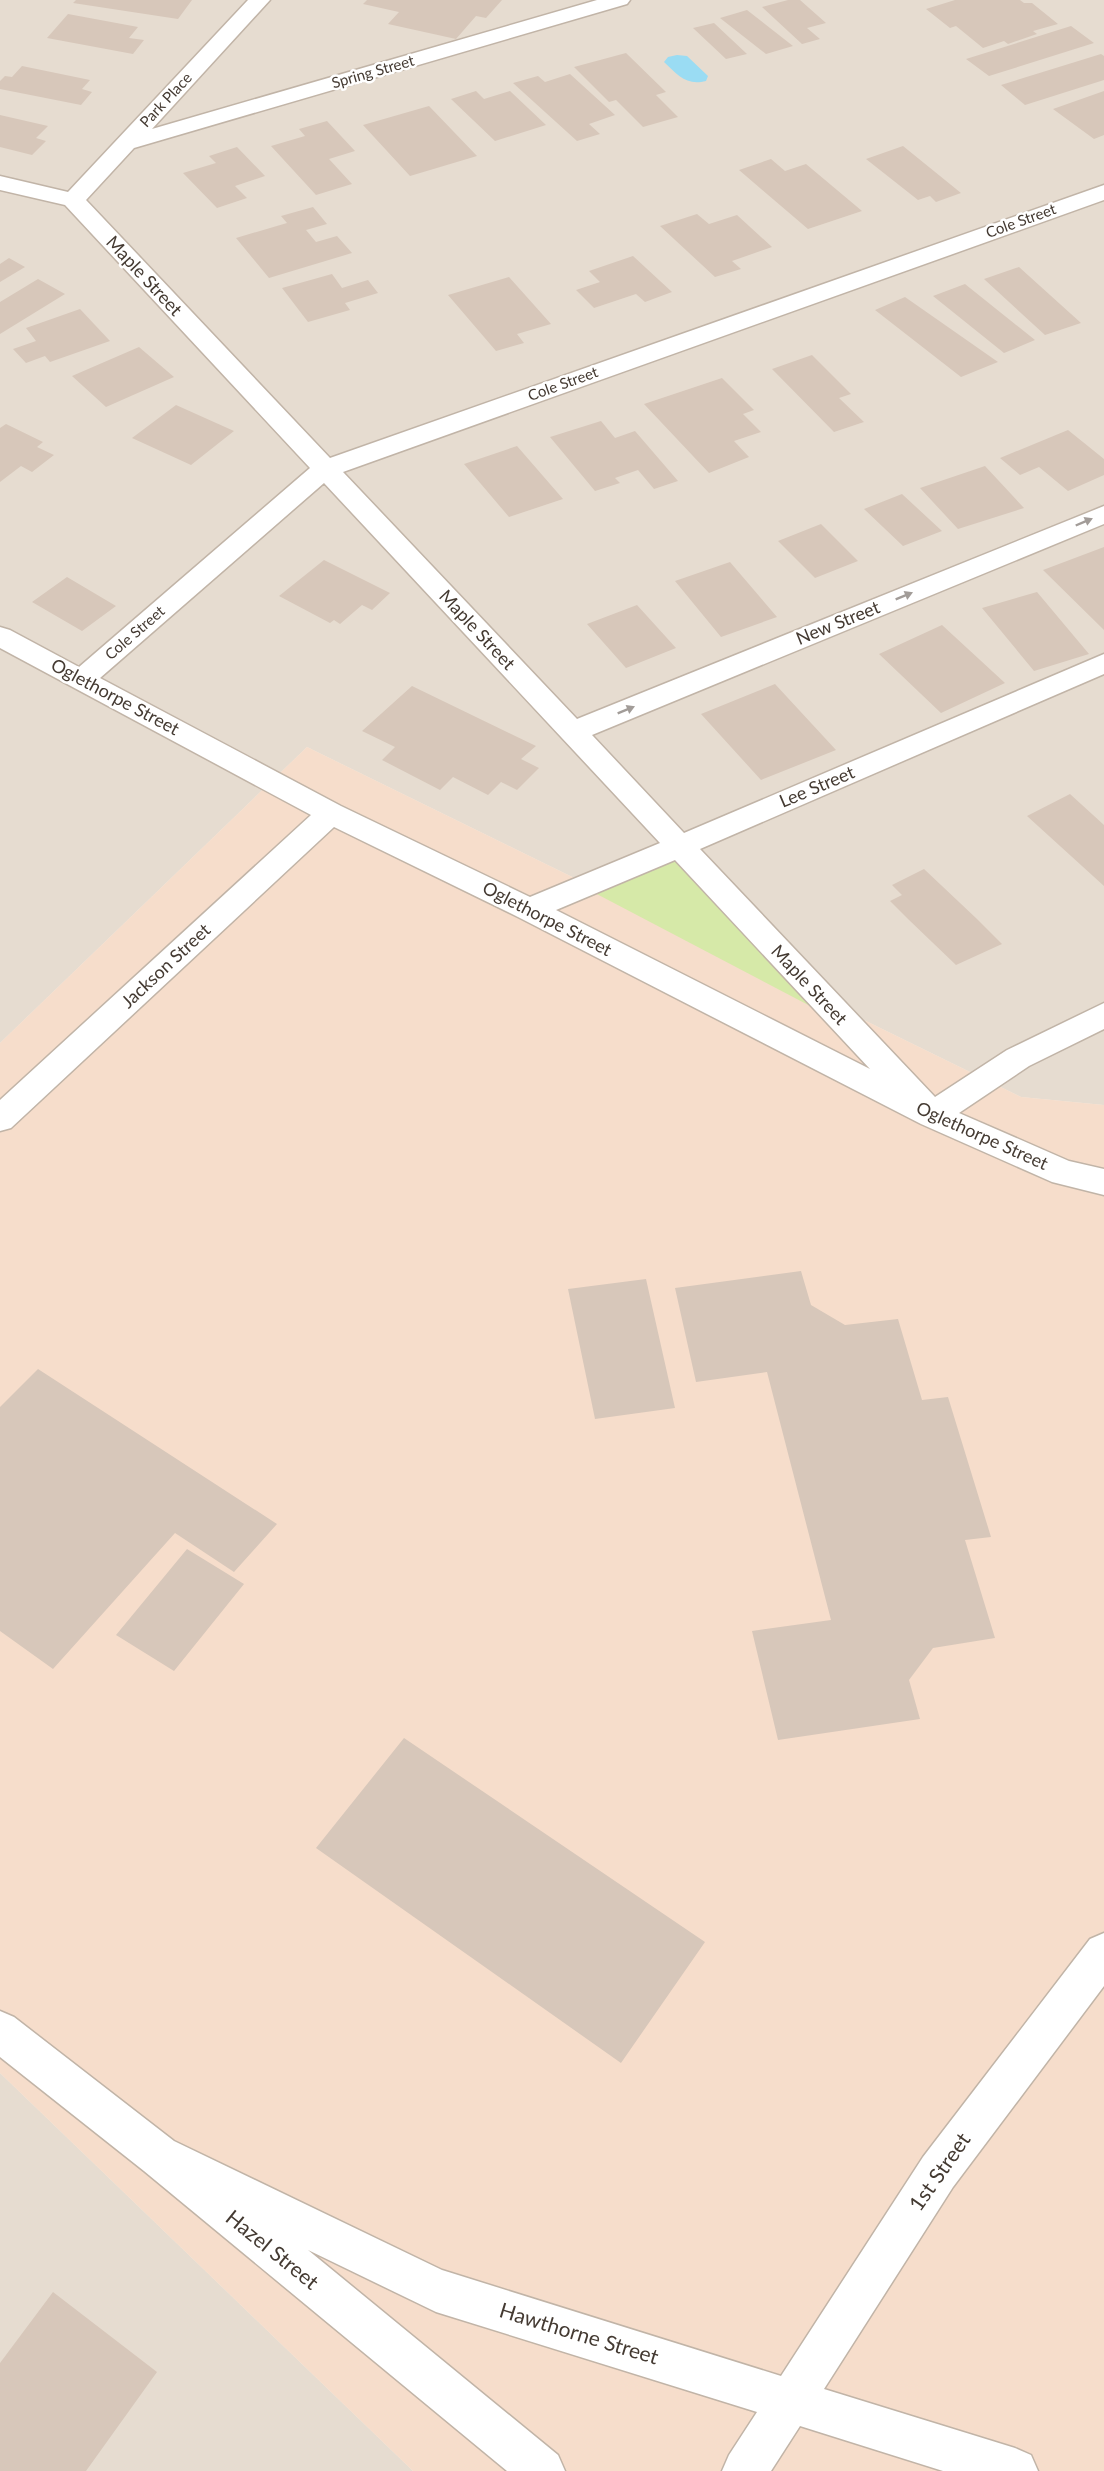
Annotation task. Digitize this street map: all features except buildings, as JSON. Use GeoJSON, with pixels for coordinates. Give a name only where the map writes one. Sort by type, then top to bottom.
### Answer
{"type":"FeatureCollection","features":[{"type":"Feature","properties":{"kind":"street","name":"Park Place"},"geometry":{"type":"LineString","coordinates":[[73,200],[260,0]]}},
{"type":"Feature","properties":{"kind":"street","name":"Spring Street"},"geometry":{"type":"LineString","coordinates":[[126,143],[620,0]]}},
{"type":"Feature","properties":{"kind":"street"},"geometry":{"type":"LineString","coordinates":[[0,183],[73,200]]}},
{"type":"Feature","properties":{"kind":"street","name":"Cole Street"},"geometry":{"type":"LineString","coordinates":[[82,679],[325,469],[1104,192]]}},
{"type":"Feature","properties":{"kind":"street","name":"Maple Street"},"geometry":{"type":"LineString","coordinates":[[73,200],[932,1115]]}},
{"type":"Feature","properties":{"kind":"street","name":"New Street"},"geometry":{"type":"LineString","coordinates":[[572,732],[1104,514]]}},
{"type":"Feature","properties":{"kind":"street","name":"Oglethorpe Street"},"geometry":{"type":"LineString","coordinates":[[0,636],[331,813],[529,909],[932,1115],[1063,1173],[1104,1182]]}},
{"type":"Feature","properties":{"kind":"street","name":"Lee Street"},"geometry":{"type":"LineString","coordinates":[[529,909],[680,847],[1104,663]]}},
{"type":"Feature","properties":{"kind":"street","name":"Jackson Street"},"geometry":{"type":"LineString","coordinates":[[0,1119],[331,813]]}},
{"type":"Feature","properties":{"kind":"street"},"geometry":{"type":"LineString","coordinates":[[932,1115],[1018,1058],[1104,1015]]}},
{"type":"Feature","properties":{"kind":"street","name":"1st Street"},"geometry":{"type":"LineString","coordinates":[[745,2471],[938,2172],[1104,1953]]}},
{"type":"Feature","properties":{"kind":"street","name":"Hazel Street"},"geometry":{"type":"LineString","coordinates":[[0,2031],[159,2156],[542,2471]]}},
{"type":"Feature","properties":{"kind":"street","name":"Hawthorne Street"},"geometry":{"type":"LineString","coordinates":[[159,2156],[436,2290],[1015,2471]]}},
{"type":"Feature","properties":{"kind":"shaded area"},"geometry":{"type":"Polygon","coordinates":[[[0,0],[1104,0],[1104,1105],[1021,1097],[307,747],[0,1043],[0,0]]]}},
{"type":"Feature","properties":{"kind":"shaded area"},"geometry":{"type":"Polygon","coordinates":[[[307,747],[1021,1097],[1104,1105],[1104,2471],[413,2471],[0,2073],[0,1043],[307,747]]]}},
{"type":"Feature","properties":{"kind":"shaded area"},"geometry":{"type":"Polygon","coordinates":[[[0,2073],[413,2471],[0,2471],[0,2073]]]}},
{"type":"Feature","properties":{"kind":"green space"},"geometry":{"type":"Polygon","coordinates":[[[677,855],[814,1008],[591,891],[677,855]]]}},
{"type":"Feature","properties":{"kind":"water"},"geometry":{"type":"Polygon","coordinates":[[[687,56],[708,76],[706,81],[688,81],[664,62],[668,57],[687,56]]]}}]}
